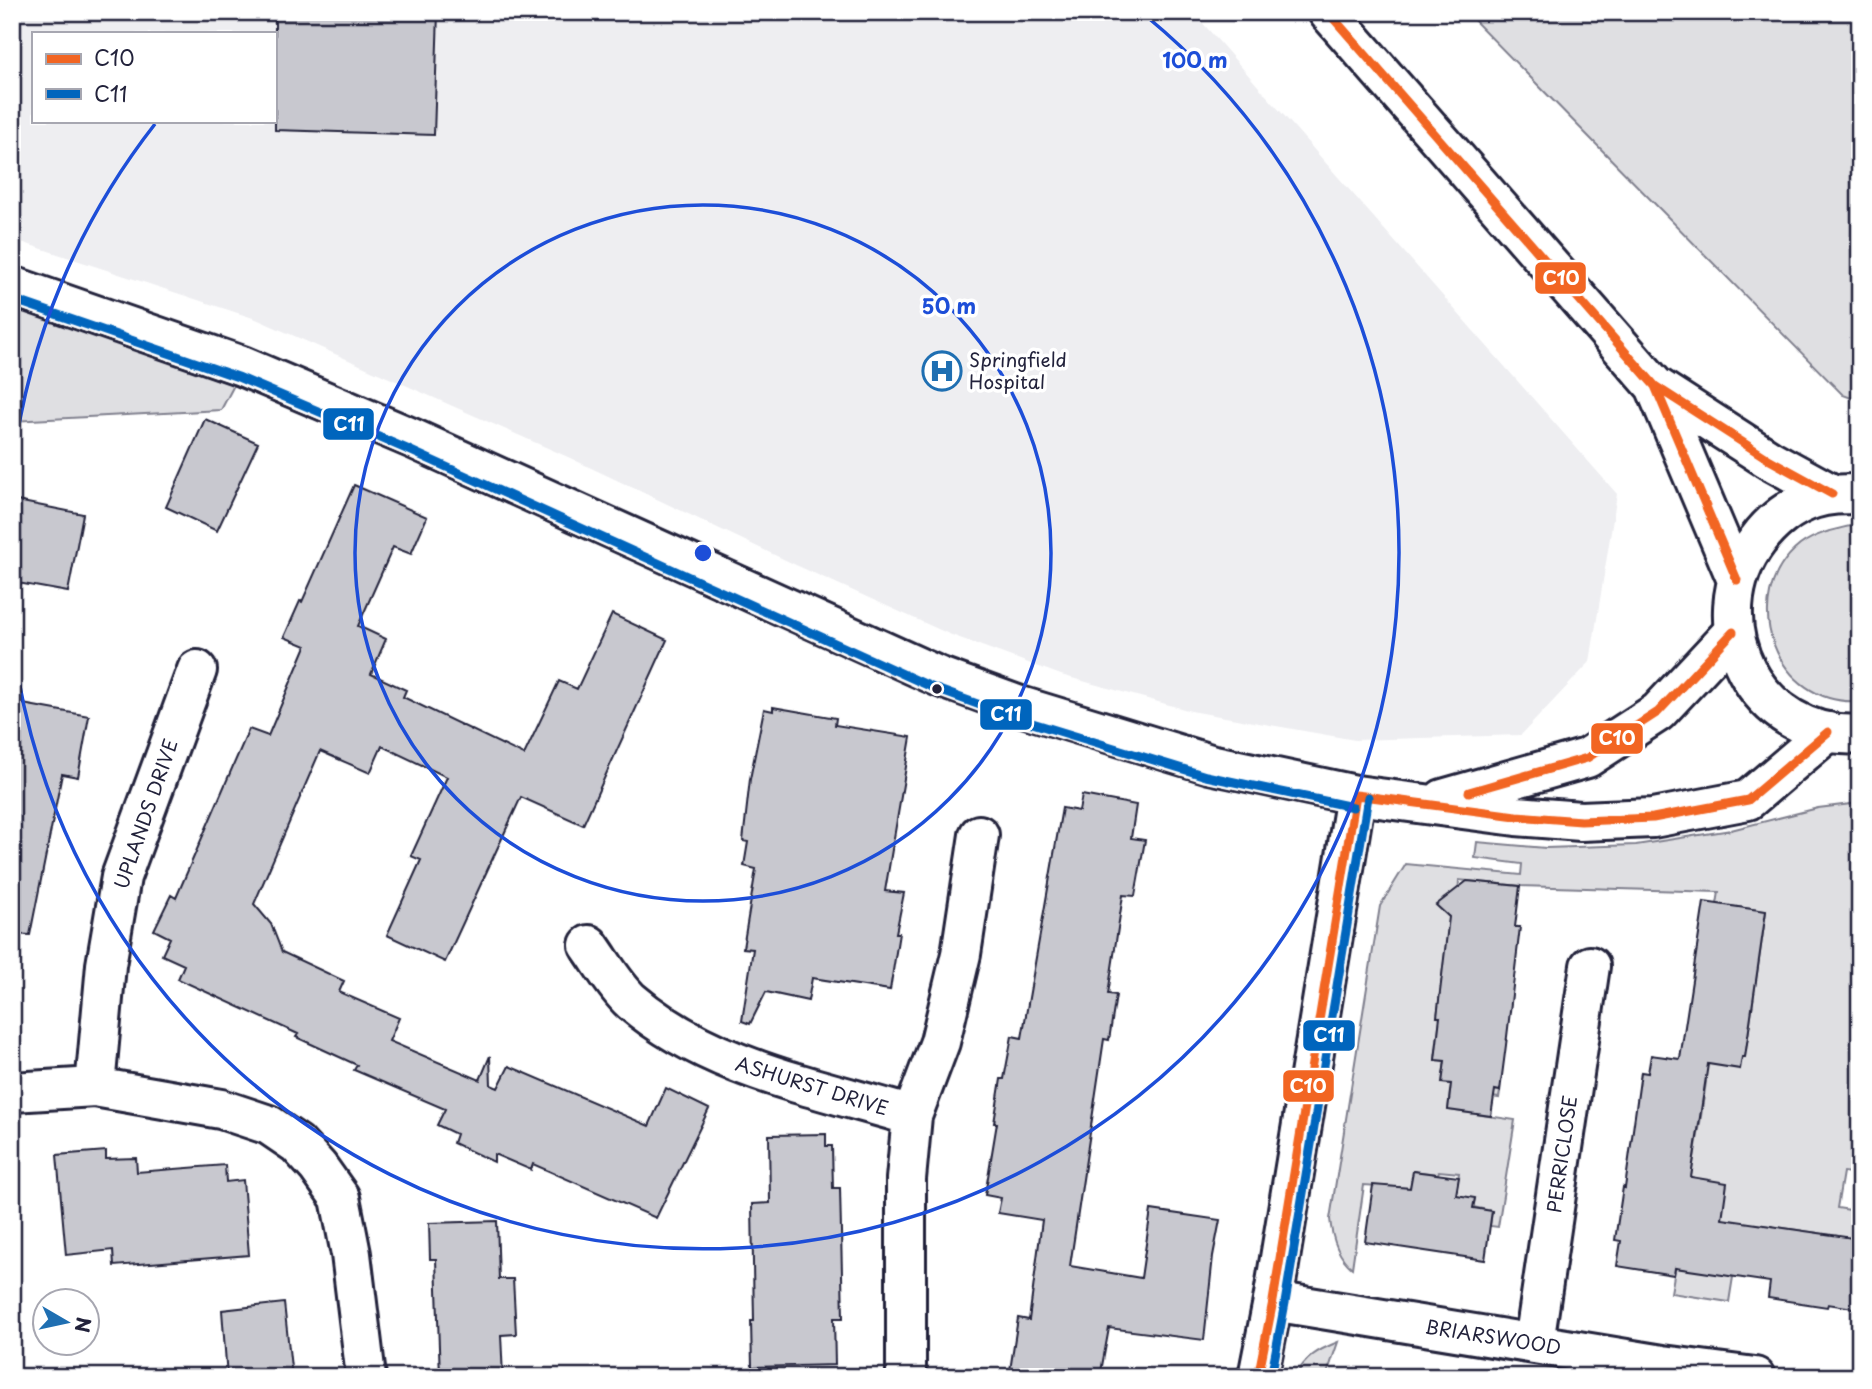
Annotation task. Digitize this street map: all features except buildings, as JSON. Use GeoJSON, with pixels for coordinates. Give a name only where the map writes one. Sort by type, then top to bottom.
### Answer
{"type":"FeatureCollection","features":[{"type":"Feature","properties":{"kind":"street"},"geometry":{"type":"LineString","coordinates":[[1328,12],[1655,386],[1770,460],[1846,494]]}},
{"type":"Feature","properties":{"kind":"street"},"geometry":{"type":"LineString","coordinates":[[12,286],[254,371],[426,444],[940,677],[1020,706],[1210,764],[1356,795],[1516,816],[1581,821],[1653,818],[1748,800],[1851,734]]}},
{"type":"Feature","properties":{"kind":"street"},"geometry":{"type":"LineString","coordinates":[[1655,386],[1737,580]]}},
{"type":"Feature","properties":{"kind":"street"},"geometry":{"type":"LineString","coordinates":[[1846,494],[1811,500],[1791,510],[1767,528],[1748,553],[1737,580],[1732,605],[1733,632],[1740,656],[1751,679],[1765,697],[1786,715],[1806,726],[1851,734]]}},
{"type":"Feature","properties":{"kind":"street"},"geometry":{"type":"LineString","coordinates":[[1424,804],[1518,780],[1587,758],[1658,712],[1733,632]]}},
{"type":"Feature","properties":{"kind":"street","name":"UPLANDS DRIVE"},"geometry":{"type":"LineString","coordinates":[[95,1087],[106,965],[121,877],[197,670]]}},
{"type":"Feature","properties":{"kind":"street"},"geometry":{"type":"LineString","coordinates":[[1258,1377],[1273,1301],[1356,795]]}},
{"type":"Feature","properties":{"kind":"street","name":"ASHURST DRIVE"},"geometry":{"type":"LineString","coordinates":[[906,1377],[906,1179],[912,1116],[940,1042],[946,1017],[961,954],[979,835]]}},
{"type":"Feature","properties":{"kind":"street","name":"ASHURST DRIVE"},"geometry":{"type":"LineString","coordinates":[[589,945],[630,999],[681,1036],[734,1063],[912,1116]]}},
{"type":"Feature","properties":{"kind":"street","name":"PERRICLOSE"},"geometry":{"type":"LineString","coordinates":[[1534,1343],[1590,966]]}},
{"type":"Feature","properties":{"kind":"street"},"geometry":{"type":"LineString","coordinates":[[12,1092],[95,1087],[221,1109],[269,1125],[297,1144],[318,1167],[340,1198],[351,1254],[366,1377]]}},
{"type":"Feature","properties":{"kind":"street","name":"BRIARSWOOD"},"geometry":{"type":"LineString","coordinates":[[1273,1301],[1755,1377]]}},
{"type":"Feature","properties":{"kind":"shaded area","name":"Springfield Hospital"},"geometry":{"type":"Polygon","coordinates":[[[12,12],[1193,12],[1617,494],[1590,662],[1521,735],[1355,740],[1191,711],[1061,675],[949,634],[568,457],[256,319],[12,239],[12,12]]]}},
{"type":"Feature","properties":{"kind":"shaded area"},"geometry":{"type":"Polygon","coordinates":[[[1466,12],[1860,12],[1860,401],[1843,395],[1466,12]]]}},
{"type":"Feature","properties":{"kind":"shaded area"},"geometry":{"type":"Polygon","coordinates":[[[12,306],[234,385],[221,410],[12,421],[12,306]]]}},
{"type":"Feature","properties":{"kind":"shaded area"},"geometry":{"type":"Polygon","coordinates":[[[1850,526],[1860,527],[1860,701],[1831,698],[1806,687],[1787,668],[1774,645],[1768,619],[1770,592],[1780,567],[1806,541],[1850,526]]]}},
{"type":"Feature","properties":{"kind":"shaded area"},"geometry":{"type":"Polygon","coordinates":[[[1860,803],[1860,1174],[1843,1172],[1837,1208],[1857,1211],[1860,1193],[1860,1249],[1838,1236],[1763,1225],[1734,1244],[1729,1276],[1733,1277],[1729,1302],[1671,1293],[1700,1123],[1706,1082],[1705,1063],[1745,1057],[1766,911],[1717,904],[1719,892],[1520,886],[1459,880],[1458,896],[1449,895],[1443,899],[1441,909],[1454,916],[1448,930],[1437,1017],[1440,1017],[1435,1059],[1445,1061],[1442,1083],[1500,1091],[1499,1098],[1450,1091],[1448,1110],[1515,1120],[1498,1227],[1490,1226],[1492,1211],[1473,1207],[1475,1199],[1456,1195],[1459,1173],[1414,1171],[1410,1188],[1364,1185],[1352,1268],[1347,1263],[1336,1246],[1330,1219],[1380,906],[1406,864],[1521,875],[1522,864],[1475,858],[1477,842],[1546,848],[1636,845],[1731,830],[1818,808],[1860,803]]]}},
{"type":"Feature","properties":{"kind":"shaded area"},"geometry":{"type":"Polygon","coordinates":[[[1338,1342],[1326,1377],[1295,1377],[1313,1355],[1338,1342]]]}},
{"type":"Feature","properties":{"kind":"transit line","name":"C10"},"geometry":{"type":"LineString","coordinates":[[1328,12],[1655,386],[1737,580]]}},
{"type":"Feature","properties":{"kind":"transit line","name":"C11"},"geometry":{"type":"LineString","coordinates":[[12,299],[238,377],[409,450],[936,689],[1016,718],[1206,776],[1353,807]]}},
{"type":"Feature","properties":{"kind":"transit line","name":"C10"},"geometry":{"type":"LineString","coordinates":[[1647,377],[1655,386],[1770,460],[1832,494]]}},
{"type":"Feature","properties":{"kind":"transit line","name":"C10"},"geometry":{"type":"LineString","coordinates":[[1469,792],[1587,758],[1658,712],[1733,632]]}},
{"type":"Feature","properties":{"kind":"transit line","name":"C10"},"geometry":{"type":"LineString","coordinates":[[1356,795],[1516,816],[1581,821],[1653,818],[1748,800],[1828,732]]}},
{"type":"Feature","properties":{"kind":"transit line","name":"C10"},"geometry":{"type":"LineString","coordinates":[[1258,1377],[1273,1301],[1356,795]]}},
{"type":"Feature","properties":{"kind":"transit line","name":"C11"},"geometry":{"type":"LineString","coordinates":[[1271,1377],[1368,797]]}},
{"type":"Feature","properties":{"kind":"place","name":"Springfield Hospital"},"geometry":{"type":"Point","coordinates":[942,371]}}]}
